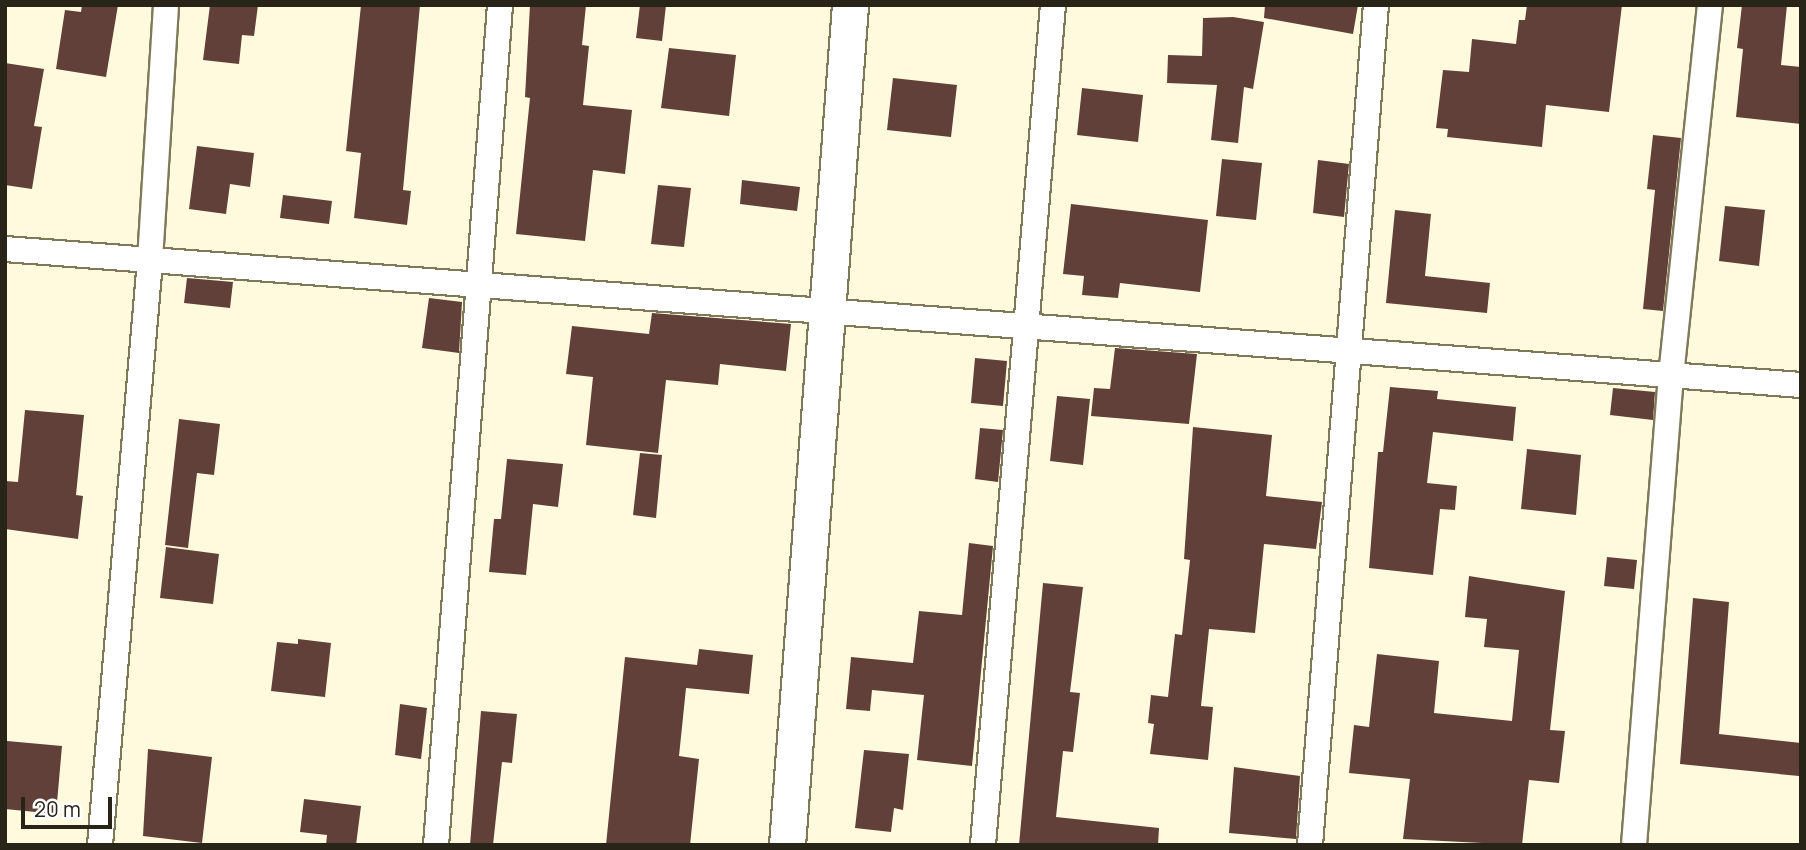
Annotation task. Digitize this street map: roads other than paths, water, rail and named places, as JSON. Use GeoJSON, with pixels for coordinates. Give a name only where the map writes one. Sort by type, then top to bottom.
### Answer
{"type":"FeatureCollection","features":[{"type":"Feature","properties":{"kind":"street"},"geometry":{"type":"LineString","coordinates":[[100,845],[150,260],[166,5]]}},
{"type":"Feature","properties":{"kind":"street"},"geometry":{"type":"LineString","coordinates":[[436,845],[500,5]]}},
{"type":"Feature","properties":{"kind":"street"},"geometry":{"type":"LineString","coordinates":[[787,845],[823,311],[850,5]]}},
{"type":"Feature","properties":{"kind":"street"},"geometry":{"type":"LineString","coordinates":[[983,845],[1022,326],[1052,5]]}},
{"type":"Feature","properties":{"kind":"street"},"geometry":{"type":"LineString","coordinates":[[1310,845],[1376,5]]}},
{"type":"Feature","properties":{"kind":"street"},"geometry":{"type":"LineString","coordinates":[[1634,845],[1671,376],[1710,5]]}},
{"type":"Feature","properties":{"kind":"street"},"geometry":{"type":"LineString","coordinates":[[5,249],[1801,385]]}}]}
